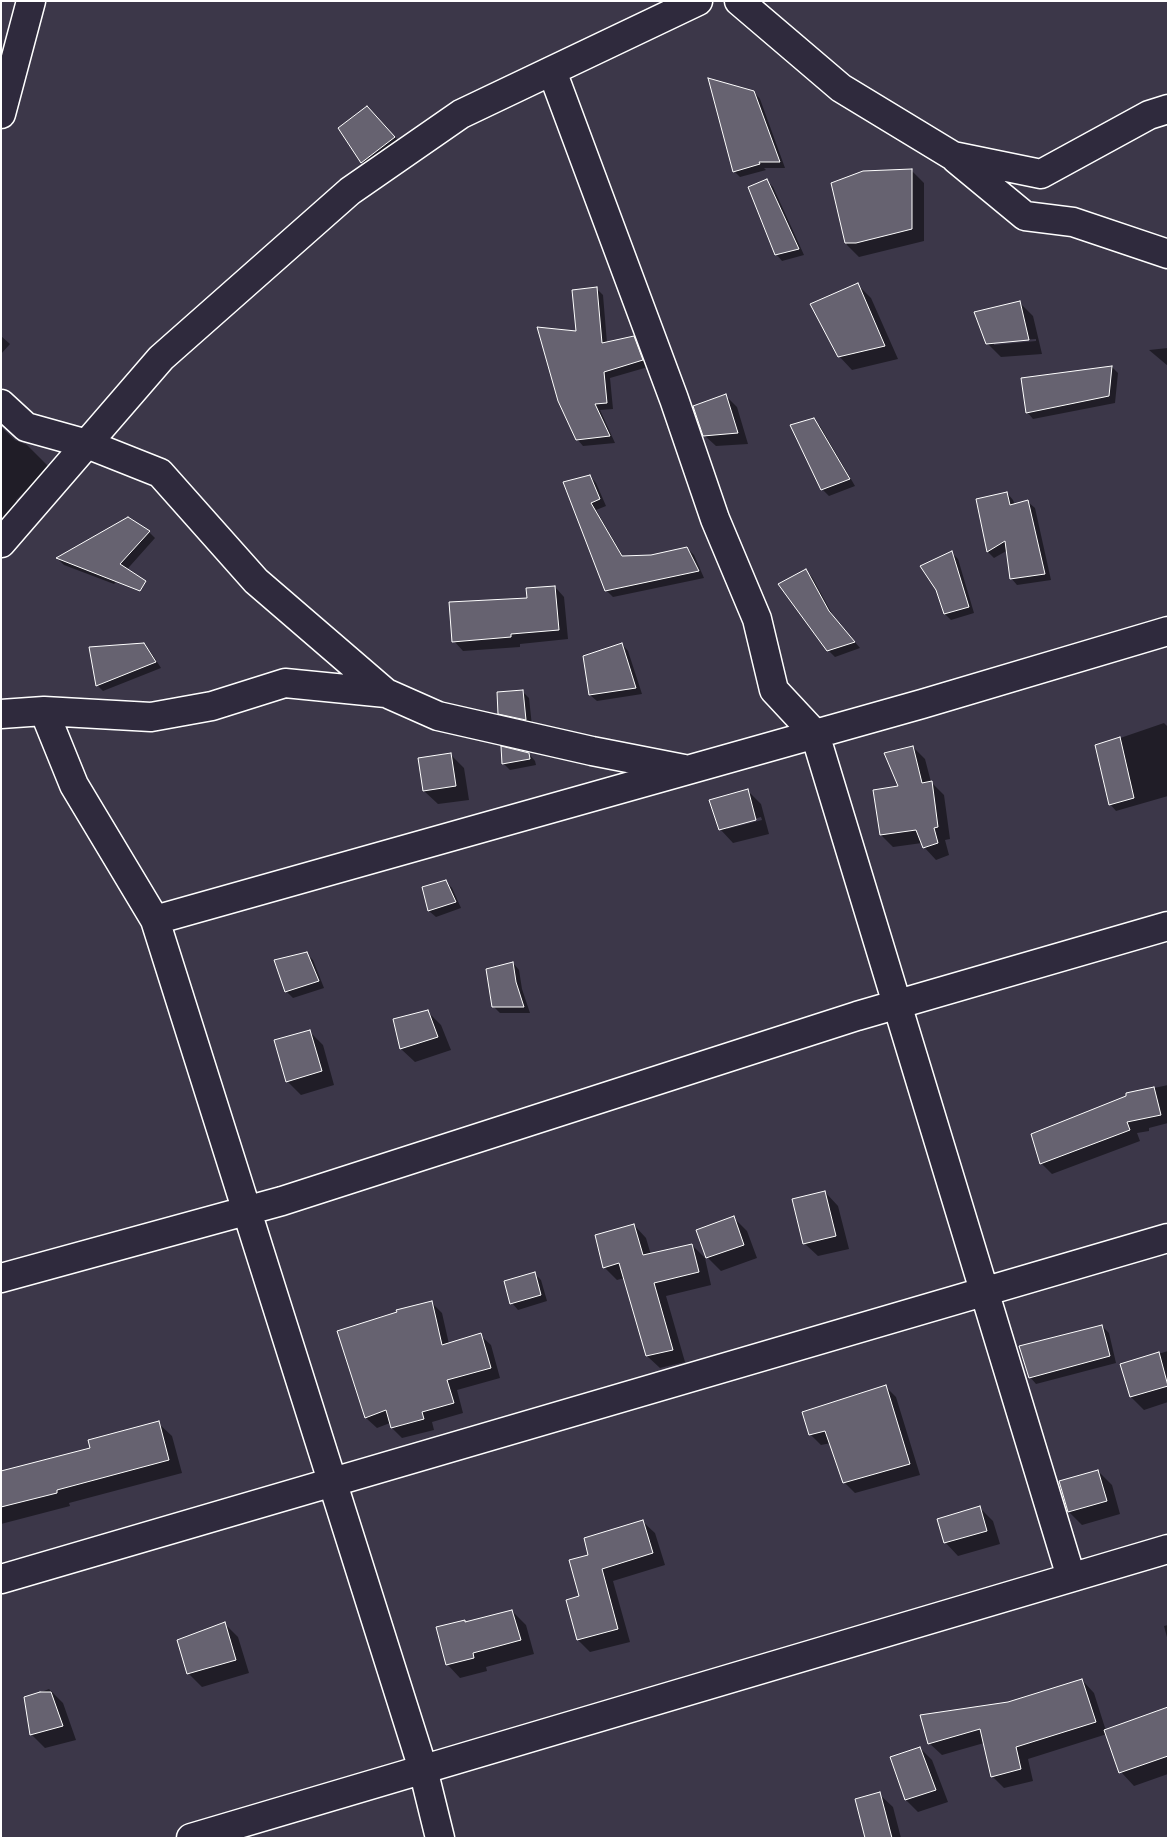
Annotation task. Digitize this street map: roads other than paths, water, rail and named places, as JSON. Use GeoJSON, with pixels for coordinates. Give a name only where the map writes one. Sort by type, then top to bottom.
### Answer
{"type":"FeatureCollection","features":[{"type":"Feature","properties":{"kind":"street"},"geometry":{"type":"LineString","coordinates":[[1,114],[31,1]]}},
{"type":"Feature","properties":{"kind":"street"},"geometry":{"type":"LineString","coordinates":[[1,543],[161,358],[350,191],[460,114],[698,1]]}},
{"type":"Feature","properties":{"kind":"street"},"geometry":{"type":"LineString","coordinates":[[739,1],[841,88],[953,156],[1025,216],[1073,222],[1168,254]]}},
{"type":"Feature","properties":{"kind":"street"},"geometry":{"type":"LineString","coordinates":[[552,71],[674,399],[715,519],[757,618],[774,690],[815,734],[1071,1577]]}},
{"type":"Feature","properties":{"kind":"street"},"geometry":{"type":"LineString","coordinates":[[953,156],[1041,174],[1149,115],[1168,110]]}},
{"type":"Feature","properties":{"kind":"street"},"geometry":{"type":"LineString","coordinates":[[1,404],[26,426],[87,444],[160,473],[256,581],[386,692],[438,716],[592,751],[688,770]]}},
{"type":"Feature","properties":{"kind":"street"},"geometry":{"type":"LineString","coordinates":[[155,920],[815,734],[1168,631]]}},
{"type":"Feature","properties":{"kind":"street"},"geometry":{"type":"LineString","coordinates":[[1,714],[44,712],[151,717],[212,706],[285,683],[386,692]]}},
{"type":"Feature","properties":{"kind":"street"},"geometry":{"type":"LineString","coordinates":[[44,712],[74,785],[155,920],[423,1769],[440,1838]]}},
{"type":"Feature","properties":{"kind":"street"},"geometry":{"type":"LineString","coordinates":[[1,1278],[291,1198],[897,1005],[1168,926]]}},
{"type":"Feature","properties":{"kind":"street"},"geometry":{"type":"LineString","coordinates":[[1,1579],[1168,1238]]}},
{"type":"Feature","properties":{"kind":"street"},"geometry":{"type":"LineString","coordinates":[[191,1838],[1168,1549]]}}]}
